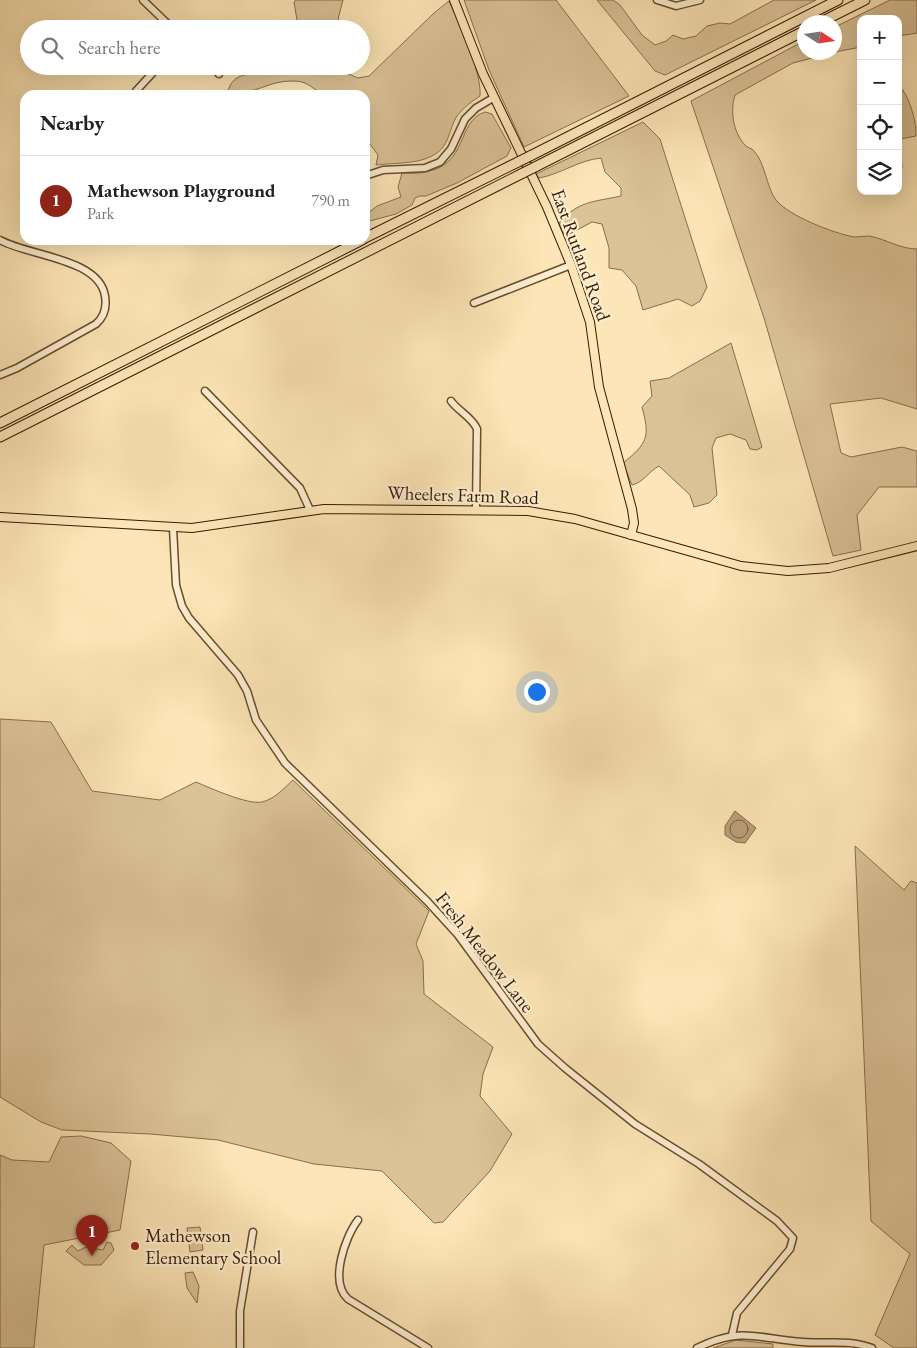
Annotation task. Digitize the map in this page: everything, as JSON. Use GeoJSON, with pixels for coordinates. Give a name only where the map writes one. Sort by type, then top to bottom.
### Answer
{"type":"FeatureCollection","features":[{"type":"Feature","properties":{"kind":"highway"},"geometry":{"type":"LineString","coordinates":[[370,236],[838,0]]}},
{"type":"Feature","properties":{"kind":"highway"},"geometry":{"type":"LineString","coordinates":[[834,15],[865,0]]}},
{"type":"Feature","properties":{"kind":"highway"},"geometry":{"type":"LineString","coordinates":[[0,437],[797,35]]}},
{"type":"Feature","properties":{"kind":"highway"},"geometry":{"type":"LineString","coordinates":[[0,423],[351,245]]}},
{"type":"Feature","properties":{"kind":"main road","name":"East Rutland Road"},"geometry":{"type":"LineString","coordinates":[[454,0],[493,98],[538,186],[571,265],[590,322],[599,387],[630,499],[634,523],[632,535]]}},
{"type":"Feature","properties":{"kind":"main road","name":"Wheelers Farm Road"},"geometry":{"type":"LineString","coordinates":[[0,517],[173,528],[218,526],[310,510],[476,510],[548,513],[741,566],[782,571],[830,568],[917,546]]}},
{"type":"Feature","properties":{"kind":"street"},"geometry":{"type":"LineString","coordinates":[[143,0],[164,20]]}},
{"type":"Feature","properties":{"kind":"street"},"geometry":{"type":"LineString","coordinates":[[657,0],[676,6],[700,0]]}},
{"type":"Feature","properties":{"kind":"street"},"geometry":{"type":"LineString","coordinates":[[137,90],[151,75]]}},
{"type":"Feature","properties":{"kind":"street"},"geometry":{"type":"LineString","coordinates":[[370,174],[382,170],[425,168],[440,162],[451,149],[465,119],[476,108],[493,98]]}},
{"type":"Feature","properties":{"kind":"street"},"geometry":{"type":"LineString","coordinates":[[0,240],[51,257],[92,274],[102,285],[106,300],[104,313],[96,324],[17,368],[0,374]]}},
{"type":"Feature","properties":{"kind":"street"},"geometry":{"type":"LineString","coordinates":[[474,303],[571,265]]}},
{"type":"Feature","properties":{"kind":"street"},"geometry":{"type":"LineString","coordinates":[[205,391],[300,488],[310,510]]}},
{"type":"Feature","properties":{"kind":"street"},"geometry":{"type":"LineString","coordinates":[[451,401],[461,413],[472,421],[477,429],[476,510]]}},
{"type":"Feature","properties":{"kind":"street","name":"Fresh Meadow Lane"},"geometry":{"type":"LineString","coordinates":[[173,528],[176,585],[182,606],[238,675],[247,691],[256,720],[284,763],[427,901],[458,935],[531,1036],[547,1052],[635,1124],[699,1164],[777,1221],[791,1234],[793,1241],[790,1249],[737,1313],[732,1335]]}},
{"type":"Feature","properties":{"kind":"street"},"geometry":{"type":"LineString","coordinates":[[358,1220],[348,1232],[339,1276],[341,1290],[348,1298],[428,1348]]}},
{"type":"Feature","properties":{"kind":"street"},"geometry":{"type":"LineString","coordinates":[[240,1348],[240,1311],[253,1232]]}},
{"type":"Feature","properties":{"kind":"street"},"geometry":{"type":"LineString","coordinates":[[697,1348],[732,1335],[757,1335],[803,1342],[848,1342],[872,1348]]}},
{"type":"Feature","properties":{"kind":"shaded area"},"geometry":{"type":"Polygon","coordinates":[[[296,0],[343,0],[339,20],[297,20],[294,2],[296,0]]]}},
{"type":"Feature","properties":{"kind":"shaded area"},"geometry":{"type":"Polygon","coordinates":[[[464,0],[556,0],[629,96],[524,147],[489,70],[464,0]]]}},
{"type":"Feature","properties":{"kind":"shaded area"},"geometry":{"type":"Polygon","coordinates":[[[597,0],[613,0],[620,5],[642,35],[655,45],[666,41],[673,35],[683,39],[696,36],[707,26],[720,23],[730,24],[774,0],[816,0],[665,75],[655,71],[597,0]]]}},
{"type":"Feature","properties":{"kind":"shaded area"},"geometry":{"type":"Polygon","coordinates":[[[890,0],[917,0],[917,33],[902,35],[902,15],[859,15],[890,0]]]}},
{"type":"Feature","properties":{"kind":"shaded area"},"geometry":{"type":"Polygon","coordinates":[[[449,1],[474,61],[480,86],[480,96],[459,113],[442,149],[430,157],[411,162],[376,165],[378,155],[370,144],[370,90],[316,90],[299,81],[285,81],[255,90],[228,90],[234,80],[246,75],[351,75],[358,78],[369,76],[434,13],[449,1]]]}},
{"type":"Feature","properties":{"kind":"shaded area"},"geometry":{"type":"Polygon","coordinates":[[[857,16],[857,48],[842,51],[842,24],[857,16]]]}},
{"type":"Feature","properties":{"kind":"shaded area"},"geometry":{"type":"Polygon","coordinates":[[[797,45],[797,60],[805,60],[793,63],[735,95],[734,101],[735,128],[741,140],[758,156],[773,195],[782,206],[791,212],[824,228],[845,235],[854,237],[869,236],[911,249],[917,249],[917,409],[881,398],[830,404],[841,453],[851,457],[902,447],[917,451],[917,487],[879,487],[857,515],[861,550],[833,556],[764,318],[691,101],[797,45]]]}},
{"type":"Feature","properties":{"kind":"shaded area"},"geometry":{"type":"Polygon","coordinates":[[[902,89],[908,99],[914,118],[916,136],[902,139],[902,89]]]}},
{"type":"Feature","properties":{"kind":"shaded area"},"geometry":{"type":"Polygon","coordinates":[[[485,112],[492,114],[511,148],[507,156],[457,183],[426,196],[415,198],[412,205],[396,214],[370,221],[370,212],[377,206],[401,197],[398,187],[402,173],[425,172],[439,168],[449,161],[476,117],[485,112]]]}},
{"type":"Feature","properties":{"kind":"shaded area"},"geometry":{"type":"Polygon","coordinates":[[[643,122],[660,139],[707,287],[700,301],[692,306],[678,299],[643,310],[636,286],[622,270],[609,268],[609,248],[602,224],[592,222],[568,235],[563,233],[559,223],[573,210],[587,203],[621,196],[621,188],[605,172],[601,158],[585,161],[539,178],[536,174],[643,122]]]}},
{"type":"Feature","properties":{"kind":"shaded area"},"geometry":{"type":"Polygon","coordinates":[[[731,343],[762,447],[757,450],[750,449],[746,440],[730,434],[716,438],[712,448],[717,495],[709,503],[694,507],[690,495],[659,466],[640,482],[632,485],[623,463],[638,450],[645,439],[646,426],[642,407],[652,396],[650,381],[669,378],[731,343]]]}},
{"type":"Feature","properties":{"kind":"shaded area"},"geometry":{"type":"Polygon","coordinates":[[[0,719],[51,722],[92,791],[160,800],[196,782],[239,799],[262,802],[275,796],[293,780],[429,911],[416,944],[423,961],[424,994],[493,1047],[483,1074],[480,1096],[512,1134],[490,1171],[443,1222],[434,1223],[382,1171],[314,1164],[218,1140],[150,1134],[62,1130],[41,1122],[0,1097],[0,719]]]}},
{"type":"Feature","properties":{"kind":"shaded area"},"geometry":{"type":"Polygon","coordinates":[[[855,846],[904,890],[911,881],[917,883],[917,1348],[894,1348],[875,1335],[910,1254],[871,1221],[855,846]]]}},
{"type":"Feature","properties":{"kind":"shaded area"},"geometry":{"type":"Polygon","coordinates":[[[81,1136],[111,1143],[131,1161],[120,1230],[44,1245],[34,1348],[0,1348],[0,1155],[12,1160],[49,1162],[61,1137],[81,1136]]]}},
{"type":"Feature","properties":{"kind":"shaded area"},"geometry":{"type":"Polygon","coordinates":[[[200,1227],[203,1250],[190,1252],[187,1228],[200,1227]]]}},
{"type":"Feature","properties":{"kind":"shaded area"},"geometry":{"type":"Polygon","coordinates":[[[107,1242],[111,1243],[114,1250],[101,1265],[84,1265],[66,1251],[72,1245],[78,1251],[86,1247],[103,1250],[107,1242]]]}},
{"type":"Feature","properties":{"kind":"shaded area"},"geometry":{"type":"Polygon","coordinates":[[[193,1272],[199,1286],[197,1303],[187,1288],[185,1273],[193,1272]]]}},
{"type":"Feature","properties":{"kind":"shaded area"},"geometry":{"type":"Polygon","coordinates":[[[736,1340],[773,1344],[773,1348],[713,1348],[736,1340]]]}},
{"type":"Feature","properties":{"kind":"water"},"geometry":{"type":"Polygon","coordinates":[[[735,811],[756,828],[745,843],[736,842],[725,835],[725,826],[735,811]]]}},
{"type":"Feature","properties":{"kind":"place","name":"Mathewson Elementary School"},"geometry":{"type":"Point","coordinates":[135,1246]}},
{"type":"Feature","properties":{"kind":"place","name":"Mathewson Playground"},"geometry":{"type":"Point","coordinates":[92,1256]}}]}
